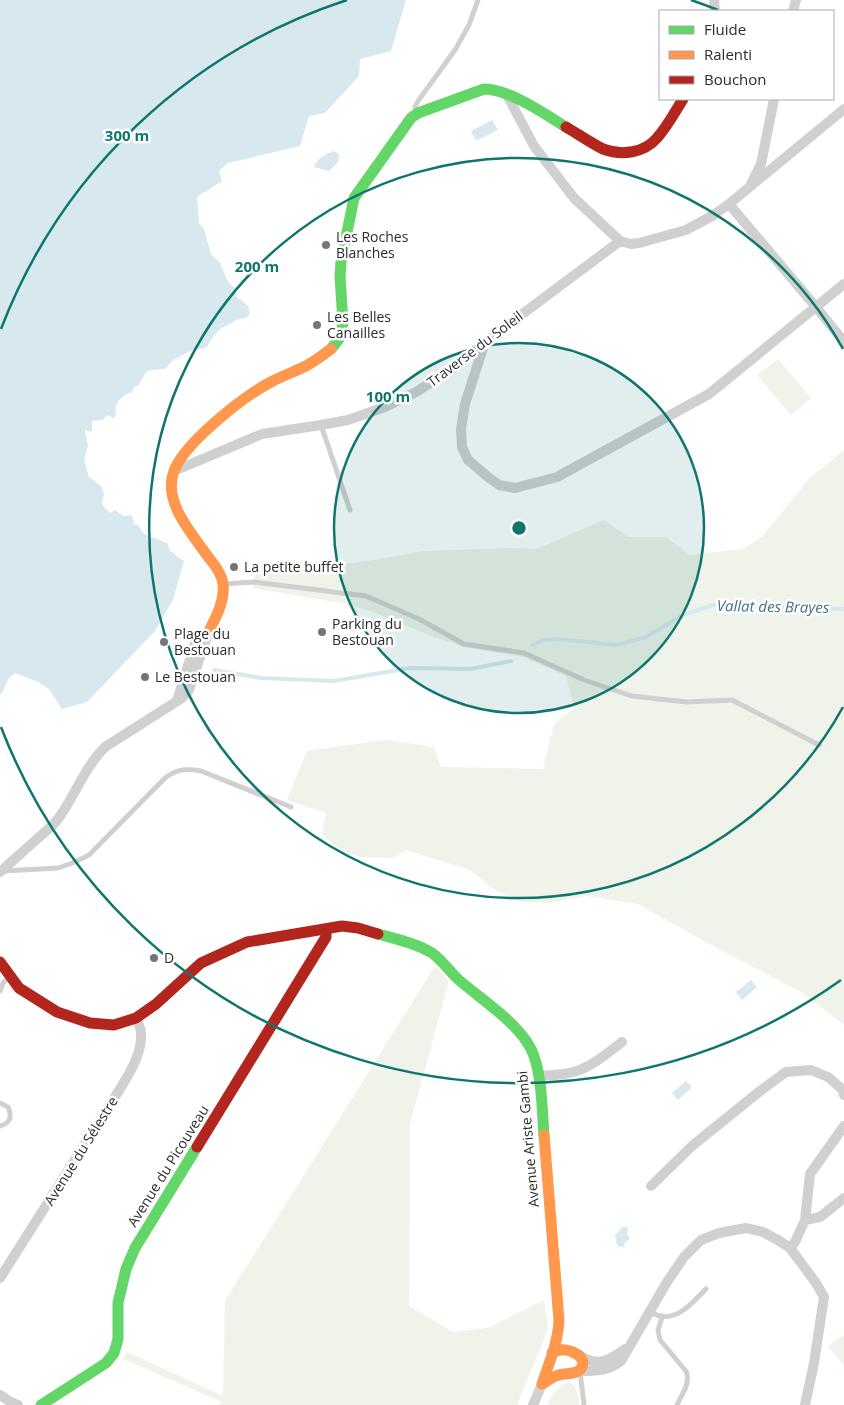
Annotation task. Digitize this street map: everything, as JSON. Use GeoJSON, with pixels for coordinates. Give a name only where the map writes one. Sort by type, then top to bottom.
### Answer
{"type":"FeatureCollection","features":[{"type":"Feature","properties":{"kind":"street"},"geometry":{"type":"LineString","coordinates":[[1,872],[62,815],[88,766],[105,747],[186,695],[189,690],[208,631],[217,616],[222,600],[223,584],[216,567],[177,512],[171,482],[173,472],[186,451],[233,407],[270,382],[306,366],[333,347],[339,340],[343,323],[341,262],[354,198],[411,118],[418,113],[484,89],[492,89],[531,106],[604,149],[623,153],[645,148],[656,138],[682,100]]}},
{"type":"Feature","properties":{"kind":"street"},"geometry":{"type":"LineString","coordinates":[[507,95],[534,146],[574,198],[620,241],[631,244],[686,230],[712,216],[748,189],[844,109]]}},
{"type":"Feature","properties":{"kind":"street"},"geometry":{"type":"LineString","coordinates":[[748,189],[761,164],[774,100]]}},
{"type":"Feature","properties":{"kind":"street"},"geometry":{"type":"LineString","coordinates":[[529,136],[527,119],[531,106]]}},
{"type":"Feature","properties":{"kind":"street"},"geometry":{"type":"LineString","coordinates":[[764,149],[784,159]]}},
{"type":"Feature","properties":{"kind":"street"},"geometry":{"type":"LineString","coordinates":[[729,204],[844,342]]}},
{"type":"Feature","properties":{"kind":"street","name":"Traverse du Soleil"},"geometry":{"type":"LineString","coordinates":[[173,472],[262,434],[348,420],[384,407],[416,392],[450,370],[620,241]]}},
{"type":"Feature","properties":{"kind":"street"},"geometry":{"type":"LineString","coordinates":[[485,342],[465,404],[461,429],[462,446],[468,460],[499,486],[515,488],[557,477],[709,394],[844,284]]}},
{"type":"Feature","properties":{"kind":"street","name":"Avenue Ariste Gambi"},"geometry":{"type":"LineString","coordinates":[[0,962],[19,988],[57,1012],[90,1023],[114,1025],[136,1018],[156,1004],[201,964],[247,942],[342,926],[358,928],[412,944],[433,954],[458,979],[518,1030],[531,1048],[536,1063],[539,1076],[559,1320],[558,1334],[542,1384]]}},
{"type":"Feature","properties":{"kind":"street","name":"Avenue du Picouveau"},"geometry":{"type":"LineString","coordinates":[[41,1405],[106,1364],[114,1353],[118,1339],[118,1303],[121,1286],[135,1248],[326,937],[326,929]]}},
{"type":"Feature","properties":{"kind":"street","name":"Avenue du Sélestre"},"geometry":{"type":"LineString","coordinates":[[1,1274],[115,1097],[135,1062],[141,1032],[136,1018]]}},
{"type":"Feature","properties":{"kind":"street"},"geometry":{"type":"LineString","coordinates":[[539,1076],[569,1073],[583,1069],[622,1042]]}},
{"type":"Feature","properties":{"kind":"street"},"geometry":{"type":"LineString","coordinates":[[651,1186],[692,1146],[786,1072],[811,1070],[828,1077],[843,1090],[844,1095]]}},
{"type":"Feature","properties":{"kind":"street"},"geometry":{"type":"LineString","coordinates":[[790,1248],[795,1242],[805,1220],[810,1174],[844,1126]]}},
{"type":"Feature","properties":{"kind":"street"},"geometry":{"type":"LineString","coordinates":[[805,1220],[820,1218],[844,1198]]}},
{"type":"Feature","properties":{"kind":"street"},"geometry":{"type":"LineString","coordinates":[[533,1405],[542,1384],[557,1375],[606,1369],[615,1366],[621,1361],[684,1257],[702,1240],[719,1233],[746,1228],[763,1232],[790,1248],[824,1297],[814,1363],[805,1405]]}},
{"type":"Feature","properties":{"kind":"street"},"geometry":{"type":"LineString","coordinates":[[562,1374],[554,1370],[551,1357],[558,1350],[566,1349],[593,1362],[605,1361],[628,1347]]}},
{"type":"Feature","properties":{"kind":"street"},"geometry":{"type":"LineString","coordinates":[[578,1354],[582,1363],[580,1371]]}},
{"type":"Feature","properties":{"kind":"street"},"geometry":{"type":"LineString","coordinates":[[0,1395],[18,1405]]}},
{"type":"Feature","properties":{"kind":"lane"},"geometry":{"type":"LineString","coordinates":[[418,113],[416,104],[455,50],[470,25],[478,0]]}},
{"type":"Feature","properties":{"kind":"lane"},"geometry":{"type":"LineString","coordinates":[[321,425],[350,510]]}},
{"type":"Feature","properties":{"kind":"lane"},"geometry":{"type":"LineString","coordinates":[[223,584],[254,582],[366,596],[419,619],[464,644],[524,653],[584,680],[632,696],[686,702],[732,700],[819,745]]}},
{"type":"Feature","properties":{"kind":"lane"},"geometry":{"type":"LineString","coordinates":[[1,872],[58,868],[89,855],[166,777],[182,769],[191,768],[201,771],[291,807]]}},
{"type":"Feature","properties":{"kind":"lane"},"geometry":{"type":"LineString","coordinates":[[0,991],[3,983],[10,976]]}},
{"type":"Feature","properties":{"kind":"lane"},"geometry":{"type":"LineString","coordinates":[[0,1103],[8,1107],[11,1115],[7,1124],[0,1126]]}},
{"type":"Feature","properties":{"kind":"lane"},"geometry":{"type":"LineString","coordinates":[[649,1312],[662,1317],[673,1316],[686,1308],[706,1289]]}},
{"type":"Feature","properties":{"kind":"lane"},"geometry":{"type":"LineString","coordinates":[[662,1317],[658,1330],[660,1340],[688,1376],[687,1384],[677,1405]]}},
{"type":"Feature","properties":{"kind":"lane"},"geometry":{"type":"LineString","coordinates":[[580,1371],[584,1405]]}},
{"type":"Feature","properties":{"kind":"shaded area"},"geometry":{"type":"Polygon","coordinates":[[[0,0],[406,0],[391,51],[360,59],[359,76],[325,113],[309,116],[300,146],[228,163],[219,171],[222,181],[197,197],[199,223],[204,229],[211,254],[220,263],[227,280],[235,289],[236,296],[248,306],[250,314],[246,318],[238,319],[219,330],[206,348],[190,351],[173,360],[165,369],[146,372],[139,385],[118,401],[114,419],[108,415],[102,420],[92,421],[92,432],[85,430],[88,446],[84,459],[89,477],[101,486],[104,494],[102,502],[104,507],[110,513],[115,510],[123,516],[131,515],[134,521],[133,524],[138,525],[144,534],[167,543],[170,551],[184,561],[173,600],[155,631],[87,702],[62,709],[49,689],[36,681],[15,673],[9,678],[0,694],[0,0]]]}},
{"type":"Feature","properties":{"kind":"shaded area"},"geometry":{"type":"Polygon","coordinates":[[[492,120],[498,130],[476,141],[471,131],[492,120]]]}},
{"type":"Feature","properties":{"kind":"shaded area"},"geometry":{"type":"Polygon","coordinates":[[[333,151],[339,154],[338,162],[329,171],[314,167],[317,161],[333,151]]]}},
{"type":"Feature","properties":{"kind":"shaded area"},"geometry":{"type":"Polygon","coordinates":[[[778,359],[811,398],[791,415],[757,375],[778,359]]]}},
{"type":"Feature","properties":{"kind":"shaded area"},"geometry":{"type":"Polygon","coordinates":[[[844,450],[844,1025],[803,993],[638,904],[585,896],[550,903],[520,902],[492,888],[470,870],[406,850],[392,858],[360,857],[342,851],[322,835],[326,813],[287,800],[307,751],[385,740],[434,747],[441,767],[543,769],[554,724],[574,708],[566,676],[523,657],[463,647],[376,613],[346,604],[253,588],[255,575],[368,561],[423,551],[536,549],[604,520],[628,537],[666,537],[690,555],[742,549],[762,537],[808,480],[844,450]]]}},
{"type":"Feature","properties":{"kind":"shaded area"},"geometry":{"type":"Polygon","coordinates":[[[435,966],[449,981],[410,1124],[409,1306],[453,1332],[488,1328],[544,1300],[548,1329],[517,1405],[219,1405],[222,1402],[123,1359],[127,1352],[223,1396],[225,1301],[435,966]]]}},
{"type":"Feature","properties":{"kind":"shaded area"},"geometry":{"type":"Polygon","coordinates":[[[751,980],[757,987],[742,1000],[736,992],[751,980]]]}},
{"type":"Feature","properties":{"kind":"shaded area"},"geometry":{"type":"Polygon","coordinates":[[[686,1081],[692,1087],[678,1100],[672,1093],[686,1081]]]}},
{"type":"Feature","properties":{"kind":"shaded area"},"geometry":{"type":"Polygon","coordinates":[[[623,1227],[628,1229],[627,1236],[630,1237],[623,1247],[620,1247],[617,1245],[615,1235],[623,1227]]]}},
{"type":"Feature","properties":{"kind":"shaded area"},"geometry":{"type":"Polygon","coordinates":[[[844,1335],[844,1366],[828,1346],[844,1335]]]}},
{"type":"Feature","properties":{"kind":"shaded area"},"geometry":{"type":"Polygon","coordinates":[[[569,1382],[576,1389],[579,1405],[548,1405],[556,1391],[569,1382]]]}},
{"type":"Feature","properties":{"kind":"waterway","name":"Vallat des Brayes"},"geometry":{"type":"LineString","coordinates":[[532,645],[544,640],[557,639],[618,645],[646,637],[683,615],[713,605],[844,609]]}},
{"type":"Feature","properties":{"kind":"waterway","name":"Vallat des Brayes"},"geometry":{"type":"LineString","coordinates":[[214,670],[262,678],[334,681],[410,668],[470,669],[511,661]]}},
{"type":"Feature","properties":{"kind":"traffic: fast"},"geometry":{"type":"LineString","coordinates":[[331,349],[339,339],[343,323],[341,262],[354,198],[411,118],[418,113],[484,89],[494,90],[515,98],[566,127]]}},
{"type":"Feature","properties":{"kind":"traffic: fast"},"geometry":{"type":"LineString","coordinates":[[378,934],[412,944],[432,953],[459,980],[508,1021],[525,1039],[535,1058],[537,1068],[541,1091],[544,1135]]}},
{"type":"Feature","properties":{"kind":"traffic: fast"},"geometry":{"type":"LineString","coordinates":[[41,1405],[106,1363],[114,1353],[118,1339],[118,1303],[126,1269],[135,1248],[197,1147]]}},
{"type":"Feature","properties":{"kind":"traffic: slow"},"geometry":{"type":"LineString","coordinates":[[209,631],[221,603],[222,581],[216,567],[188,529],[176,508],[171,485],[178,462],[200,436],[245,398],[275,380],[306,366],[331,349]]}},
{"type":"Feature","properties":{"kind":"traffic: slow"},"geometry":{"type":"LineString","coordinates":[[544,1135],[559,1320],[553,1353],[542,1384],[559,1375],[577,1372],[582,1367],[582,1359],[572,1352],[560,1350],[553,1353],[552,1353]]}},
{"type":"Feature","properties":{"kind":"traffic: jam"},"geometry":{"type":"LineString","coordinates":[[566,127],[603,149],[625,153],[632,152],[646,147],[657,138],[682,100]]}},
{"type":"Feature","properties":{"kind":"traffic: jam"},"geometry":{"type":"LineString","coordinates":[[0,962],[19,988],[57,1012],[90,1023],[114,1025],[136,1018],[156,1004],[201,963],[247,942],[342,926],[358,928],[378,934]]}},
{"type":"Feature","properties":{"kind":"traffic: jam"},"geometry":{"type":"LineString","coordinates":[[197,1147],[326,937],[326,929]]}},
{"type":"Feature","properties":{"kind":"place","name":"Les Roches Blanches"},"geometry":{"type":"Point","coordinates":[326,245]}},
{"type":"Feature","properties":{"kind":"place","name":"Les Belles Canailles"},"geometry":{"type":"Point","coordinates":[317,325]}},
{"type":"Feature","properties":{"kind":"place","name":"La petite buffet"},"geometry":{"type":"Point","coordinates":[234,567]}},
{"type":"Feature","properties":{"kind":"place","name":"Parking du Bestouan"},"geometry":{"type":"Point","coordinates":[322,632]}},
{"type":"Feature","properties":{"kind":"place","name":"Plage du Bestouan"},"geometry":{"type":"Point","coordinates":[164,642]}},
{"type":"Feature","properties":{"kind":"place","name":"Le Bestouan"},"geometry":{"type":"Point","coordinates":[145,677]}},
{"type":"Feature","properties":{"kind":"place","name":"D"},"geometry":{"type":"Point","coordinates":[154,958]}}]}
